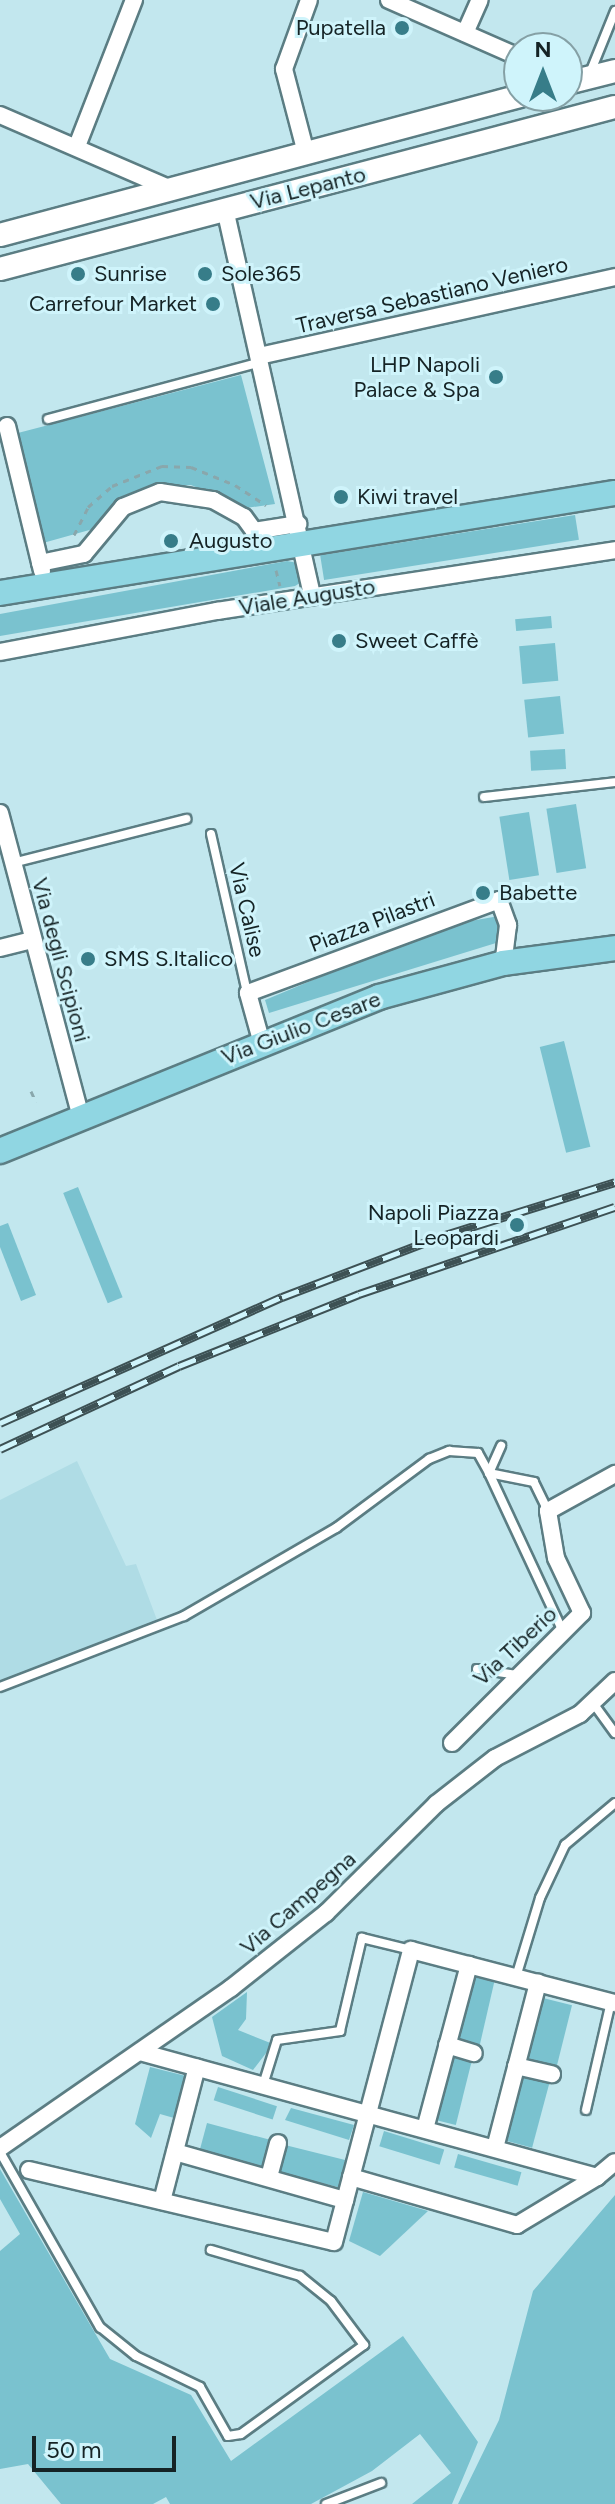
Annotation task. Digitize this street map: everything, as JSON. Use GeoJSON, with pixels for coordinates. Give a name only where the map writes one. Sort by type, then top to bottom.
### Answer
{"type":"FeatureCollection","features":[{"type":"Feature","properties":{"kind":"main road"},"geometry":{"type":"LineString","coordinates":[[0,593],[43,574],[300,533],[615,493]]}},
{"type":"Feature","properties":{"kind":"main road","name":"Via Giulio Cesare"},"geometry":{"type":"LineString","coordinates":[[0,1151],[261,1040],[379,997],[503,963],[615,948]]}},
{"type":"Feature","properties":{"kind":"street"},"geometry":{"type":"LineString","coordinates":[[77,146],[134,0]]}},
{"type":"Feature","properties":{"kind":"street"},"geometry":{"type":"LineString","coordinates":[[306,153],[284,69],[309,0]]}},
{"type":"Feature","properties":{"kind":"street"},"geometry":{"type":"LineString","coordinates":[[389,0],[503,50]]}},
{"type":"Feature","properties":{"kind":"street"},"geometry":{"type":"LineString","coordinates":[[465,33],[480,0]]}},
{"type":"Feature","properties":{"kind":"street"},"geometry":{"type":"LineString","coordinates":[[583,79],[615,71]]}},
{"type":"Feature","properties":{"kind":"street","name":"Via Lepanto"},"geometry":{"type":"LineString","coordinates":[[0,235],[503,101]]}},
{"type":"Feature","properties":{"kind":"street","name":"Via Lepanto"},"geometry":{"type":"LineString","coordinates":[[0,269],[615,107]]}},
{"type":"Feature","properties":{"kind":"street"},"geometry":{"type":"LineString","coordinates":[[0,115],[225,209],[312,596]]}},
{"type":"Feature","properties":{"kind":"street","name":"Traversa Sebastiano Veniero"},"geometry":{"type":"LineString","coordinates":[[260,359],[615,277]]}},
{"type":"Feature","properties":{"kind":"street"},"geometry":{"type":"LineString","coordinates":[[7,426],[43,574],[84,554],[123,507],[160,492],[213,500],[244,517],[254,531],[300,533]]}},
{"type":"Feature","properties":{"kind":"street","name":"Viale Augusto"},"geometry":{"type":"LineString","coordinates":[[0,652],[312,596],[615,550]]}},
{"type":"Feature","properties":{"kind":"street","name":"Via degli Scipioni"},"geometry":{"type":"LineString","coordinates":[[0,813],[31,940],[81,1118]]}},
{"type":"Feature","properties":{"kind":"street","name":"Piazza Pilastri"},"geometry":{"type":"LineString","coordinates":[[248,993],[499,900],[508,925],[503,963]]}},
{"type":"Feature","properties":{"kind":"street"},"geometry":{"type":"LineString","coordinates":[[0,948],[31,940]]}},
{"type":"Feature","properties":{"kind":"street"},"geometry":{"type":"LineString","coordinates":[[248,993],[261,1040]]}},
{"type":"Feature","properties":{"kind":"street"},"geometry":{"type":"LineString","coordinates":[[548,1511],[615,1474]]}},
{"type":"Feature","properties":{"kind":"street","name":"Via Tiberio"},"geometry":{"type":"LineString","coordinates":[[452,1743],[582,1613],[556,1558],[548,1511]]}},
{"type":"Feature","properties":{"kind":"street","name":"Via Campegna"},"geometry":{"type":"LineString","coordinates":[[0,2150],[140,2052],[326,1913],[436,1804],[495,1758],[593,1703],[615,1681]]}},
{"type":"Feature","properties":{"kind":"street"},"geometry":{"type":"LineString","coordinates":[[29,2170],[334,2242],[411,1950],[613,2003]]}},
{"type":"Feature","properties":{"kind":"street"},"geometry":{"type":"LineString","coordinates":[[425,2129],[469,1965]]}},
{"type":"Feature","properties":{"kind":"street"},"geometry":{"type":"LineString","coordinates":[[495,2148],[538,1983]]}},
{"type":"Feature","properties":{"kind":"street"},"geometry":{"type":"LineString","coordinates":[[447,2045],[474,2053]]}},
{"type":"Feature","properties":{"kind":"street"},"geometry":{"type":"LineString","coordinates":[[140,2052],[597,2177]]}},
{"type":"Feature","properties":{"kind":"street"},"geometry":{"type":"LineString","coordinates":[[516,2066],[552,2074]]}},
{"type":"Feature","properties":{"kind":"street"},"geometry":{"type":"LineString","coordinates":[[162,2201],[197,2067]]}},
{"type":"Feature","properties":{"kind":"street"},"geometry":{"type":"LineString","coordinates":[[269,2177],[278,2143]]}},
{"type":"Feature","properties":{"kind":"street"},"geometry":{"type":"LineString","coordinates":[[175,2152],[345,2200]]}},
{"type":"Feature","properties":{"kind":"street"},"geometry":{"type":"LineString","coordinates":[[351,2177],[517,2225],[597,2177],[615,2162]]}},
{"type":"Feature","properties":{"kind":"lane"},"geometry":{"type":"LineString","coordinates":[[583,66],[615,11]]}},
{"type":"Feature","properties":{"kind":"lane"},"geometry":{"type":"LineString","coordinates":[[48,419],[260,359]]}},
{"type":"Feature","properties":{"kind":"lane"},"geometry":{"type":"LineString","coordinates":[[484,797],[615,782]]}},
{"type":"Feature","properties":{"kind":"lane"},"geometry":{"type":"LineString","coordinates":[[12,863],[186,819]]}},
{"type":"Feature","properties":{"kind":"lane","name":"Via Calise"},"geometry":{"type":"LineString","coordinates":[[211,834],[248,993]]}},
{"type":"Feature","properties":{"kind":"lane"},"geometry":{"type":"LineString","coordinates":[[489,1473],[501,1446]]}},
{"type":"Feature","properties":{"kind":"lane"},"geometry":{"type":"LineString","coordinates":[[0,1687],[184,1616],[336,1528],[429,1459],[449,1451],[478,1453],[563,1632]]}},
{"type":"Feature","properties":{"kind":"lane"},"geometry":{"type":"LineString","coordinates":[[489,1473],[534,1482],[548,1511]]}},
{"type":"Feature","properties":{"kind":"lane"},"geometry":{"type":"LineString","coordinates":[[477,1669],[517,1675]]}},
{"type":"Feature","properties":{"kind":"lane"},"geometry":{"type":"LineString","coordinates":[[593,1703],[615,1733]]}},
{"type":"Feature","properties":{"kind":"lane"},"geometry":{"type":"LineString","coordinates":[[516,1977],[540,1898],[565,1845],[615,1803]]}},
{"type":"Feature","properties":{"kind":"lane"},"geometry":{"type":"LineString","coordinates":[[263,2085],[277,2040],[340,2031],[362,1938],[411,1950]]}},
{"type":"Feature","properties":{"kind":"lane"},"geometry":{"type":"LineString","coordinates":[[586,2110],[613,2003]]}},
{"type":"Feature","properties":{"kind":"lane"},"geometry":{"type":"LineString","coordinates":[[0,2150],[100,2327],[136,2356],[200,2387],[228,2436],[241,2434],[364,2345],[331,2301],[300,2276],[211,2250]]}},
{"type":"Feature","properties":{"kind":"lane"},"geometry":{"type":"LineString","coordinates":[[326,2504],[381,2483]]}},
{"type":"Feature","properties":{"kind":"path"},"geometry":{"type":"LineString","coordinates":[[275,562],[281,591]]}},
{"type":"Feature","properties":{"kind":"path"},"geometry":{"type":"LineString","coordinates":[[31,1091],[36,1102]]}},
{"type":"Feature","properties":{"kind":"shaded area"},"geometry":{"type":"Polygon","coordinates":[[[241,375],[275,504],[246,508],[191,485],[163,487],[112,509],[93,529],[43,543],[14,434],[241,375]]]}},
{"type":"Feature","properties":{"kind":"shaded area"},"geometry":{"type":"Polygon","coordinates":[[[575,515],[579,540],[324,580],[320,555],[575,515]]]}},
{"type":"Feature","properties":{"kind":"shaded area"},"geometry":{"type":"Polygon","coordinates":[[[287,561],[298,563],[303,581],[295,586],[0,636],[0,614],[287,561]]]}},
{"type":"Feature","properties":{"kind":"shaded area"},"geometry":{"type":"Polygon","coordinates":[[[551,616],[552,628],[516,631],[515,619],[551,616]]]}},
{"type":"Feature","properties":{"kind":"shaded area"},"geometry":{"type":"Polygon","coordinates":[[[555,643],[558,681],[522,684],[519,646],[555,643]]]}},
{"type":"Feature","properties":{"kind":"shaded area"},"geometry":{"type":"Polygon","coordinates":[[[560,696],[564,734],[528,738],[524,700],[560,696]]]}},
{"type":"Feature","properties":{"kind":"shaded area"},"geometry":{"type":"Polygon","coordinates":[[[565,749],[566,769],[531,771],[530,751],[565,749]]]}},
{"type":"Feature","properties":{"kind":"shaded area"},"geometry":{"type":"Polygon","coordinates":[[[576,804],[586,868],[557,873],[546,809],[576,804]]]}},
{"type":"Feature","properties":{"kind":"shaded area"},"geometry":{"type":"Polygon","coordinates":[[[529,812],[539,875],[509,880],[499,817],[529,812]]]}},
{"type":"Feature","properties":{"kind":"shaded area"},"geometry":{"type":"Polygon","coordinates":[[[499,916],[496,943],[269,1013],[265,1000],[442,926],[499,916]]]}},
{"type":"Feature","properties":{"kind":"shaded area"},"geometry":{"type":"Polygon","coordinates":[[[564,1041],[590,1147],[566,1153],[540,1047],[564,1041]]]}},
{"type":"Feature","properties":{"kind":"shaded area"},"geometry":{"type":"Polygon","coordinates":[[[78,1187],[123,1297],[108,1303],[63,1193],[78,1187]]]}},
{"type":"Feature","properties":{"kind":"shaded area"},"geometry":{"type":"Polygon","coordinates":[[[8,1223],[36,1295],[21,1301],[0,1247],[0,1226],[8,1223]]]}},
{"type":"Feature","properties":{"kind":"shaded area"},"geometry":{"type":"Polygon","coordinates":[[[77,1461],[126,1566],[136,1564],[157,1620],[0,1681],[0,1500],[77,1461]]]}},
{"type":"Feature","properties":{"kind":"shaded area"},"geometry":{"type":"Polygon","coordinates":[[[469,1976],[494,1982],[479,2046],[454,2040],[469,1976]]]}},
{"type":"Feature","properties":{"kind":"shaded area"},"geometry":{"type":"Polygon","coordinates":[[[247,1992],[246,2019],[238,2030],[273,2044],[253,2070],[222,2056],[212,2017],[247,1992]]]}},
{"type":"Feature","properties":{"kind":"shaded area"},"geometry":{"type":"Polygon","coordinates":[[[539,1997],[572,2005],[556,2069],[523,2061],[539,1997]]]}},
{"type":"Feature","properties":{"kind":"shaded area"},"geometry":{"type":"Polygon","coordinates":[[[448,2053],[472,2059],[456,2125],[432,2119],[448,2053]]]}},
{"type":"Feature","properties":{"kind":"shaded area"},"geometry":{"type":"Polygon","coordinates":[[[150,2067],[186,2076],[174,2118],[160,2114],[151,2138],[135,2124],[150,2067]]]}},
{"type":"Feature","properties":{"kind":"shaded area"},"geometry":{"type":"Polygon","coordinates":[[[520,2073],[550,2081],[532,2148],[502,2140],[520,2073]]]}},
{"type":"Feature","properties":{"kind":"shaded area"},"geometry":{"type":"Polygon","coordinates":[[[218,2087],[277,2106],[273,2119],[214,2100],[218,2087]]]}},
{"type":"Feature","properties":{"kind":"shaded area"},"geometry":{"type":"Polygon","coordinates":[[[291,2108],[354,2125],[349,2140],[285,2120],[291,2108]]]}},
{"type":"Feature","properties":{"kind":"shaded area"},"geometry":{"type":"Polygon","coordinates":[[[207,2123],[273,2141],[265,2170],[199,2152],[207,2123]]]}},
{"type":"Feature","properties":{"kind":"shaded area"},"geometry":{"type":"Polygon","coordinates":[[[384,2131],[444,2149],[440,2165],[379,2146],[384,2131]]]}},
{"type":"Feature","properties":{"kind":"shaded area"},"geometry":{"type":"Polygon","coordinates":[[[285,2145],[345,2160],[338,2187],[278,2172],[285,2145]]]}},
{"type":"Feature","properties":{"kind":"shaded area"},"geometry":{"type":"Polygon","coordinates":[[[458,2154],[521,2172],[518,2186],[454,2167],[458,2154]]]}},
{"type":"Feature","properties":{"kind":"shaded area"},"geometry":{"type":"Polygon","coordinates":[[[0,2169],[110,2359],[191,2395],[231,2461],[403,2336],[478,2442],[452,2504],[412,2504],[451,2473],[420,2434],[372,2471],[311,2504],[170,2504],[166,2497],[153,2504],[61,2504],[28,2464],[0,2469],[0,2251],[20,2234],[0,2199],[0,2169]]]}},
{"type":"Feature","properties":{"kind":"shaded area"},"geometry":{"type":"Polygon","coordinates":[[[363,2192],[428,2211],[380,2256],[349,2241],[363,2192]]]}},
{"type":"Feature","properties":{"kind":"shaded area"},"geometry":{"type":"Polygon","coordinates":[[[615,2195],[615,2504],[458,2504],[499,2420],[533,2291],[615,2195]]]}},
{"type":"Feature","properties":{"kind":"railway"},"geometry":{"type":"LineString","coordinates":[[0,1423],[282,1297],[442,1236],[615,1182]]}},
{"type":"Feature","properties":{"kind":"railway"},"geometry":{"type":"LineString","coordinates":[[0,1449],[179,1366],[359,1294],[615,1207]]}},
{"type":"Feature","properties":{"kind":"place","name":"Pupatella"},"geometry":{"type":"Point","coordinates":[402,28]}},
{"type":"Feature","properties":{"kind":"place","name":"Sunrise"},"geometry":{"type":"Point","coordinates":[78,274]}},
{"type":"Feature","properties":{"kind":"place","name":"Sole365"},"geometry":{"type":"Point","coordinates":[205,274]}},
{"type":"Feature","properties":{"kind":"place","name":"Carrefour Market"},"geometry":{"type":"Point","coordinates":[213,304]}},
{"type":"Feature","properties":{"kind":"place","name":"LHP Napoli Palace & Spa"},"geometry":{"type":"Point","coordinates":[496,377]}},
{"type":"Feature","properties":{"kind":"place","name":"Kiwi travel"},"geometry":{"type":"Point","coordinates":[341,497]}},
{"type":"Feature","properties":{"kind":"place","name":"Augusto"},"geometry":{"type":"Point","coordinates":[171,541]}},
{"type":"Feature","properties":{"kind":"place","name":"Sweet Caffè"},"geometry":{"type":"Point","coordinates":[339,641]}},
{"type":"Feature","properties":{"kind":"place","name":"Babette"},"geometry":{"type":"Point","coordinates":[483,893]}},
{"type":"Feature","properties":{"kind":"place","name":"SMS S.Italico"},"geometry":{"type":"Point","coordinates":[88,959]}},
{"type":"Feature","properties":{"kind":"place","name":"Napoli Piazza Leopardi"},"geometry":{"type":"Point","coordinates":[517,1225]}}]}
